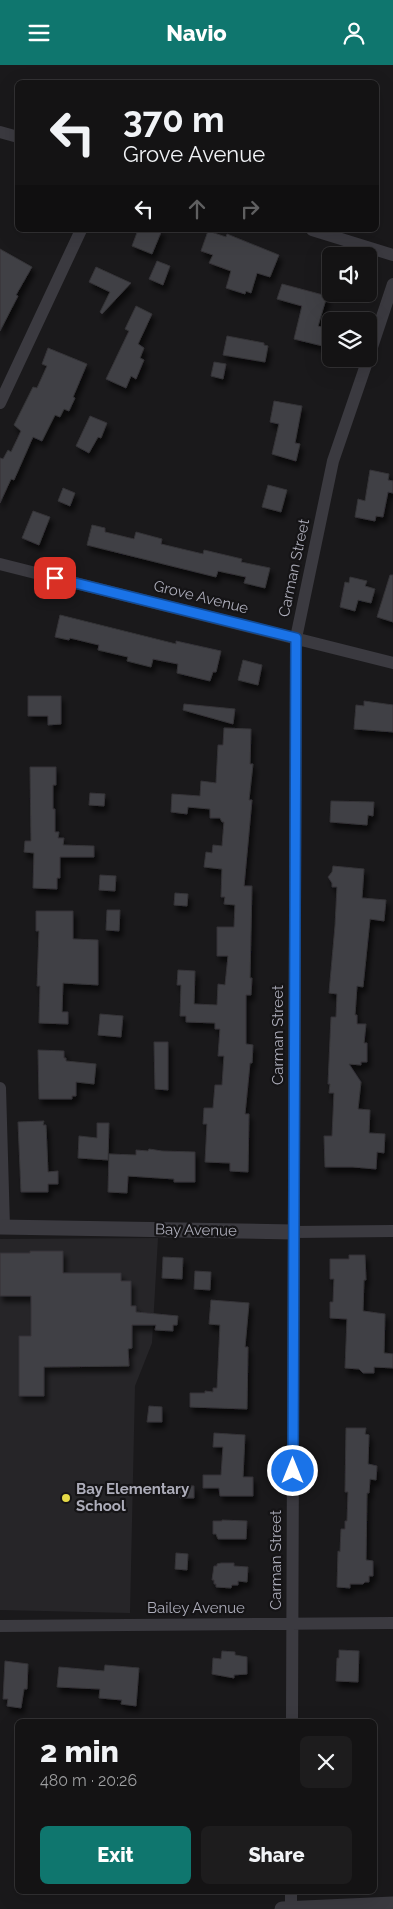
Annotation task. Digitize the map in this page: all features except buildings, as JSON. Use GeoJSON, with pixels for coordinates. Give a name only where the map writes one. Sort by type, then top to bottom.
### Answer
{"type":"FeatureCollection","features":[{"type":"Feature","properties":{"kind":"street"},"geometry":{"type":"LineString","coordinates":[[0,132],[15,136]]}},
{"type":"Feature","properties":{"kind":"street"},"geometry":{"type":"LineString","coordinates":[[0,403],[80,232]]}},
{"type":"Feature","properties":{"kind":"street"},"geometry":{"type":"LineString","coordinates":[[318,232],[393,255]]}},
{"type":"Feature","properties":{"kind":"street","name":"Carman Street"},"geometry":{"type":"LineString","coordinates":[[377,331],[393,284]]}},
{"type":"Feature","properties":{"kind":"street","name":"Carman Street"},"geometry":{"type":"LineString","coordinates":[[292,1719],[296,638],[333,461],[365,367]]}},
{"type":"Feature","properties":{"kind":"street","name":"Grove Avenue"},"geometry":{"type":"LineString","coordinates":[[0,564],[393,663]]}},
{"type":"Feature","properties":{"kind":"street"},"geometry":{"type":"LineString","coordinates":[[0,1088],[2,1227]]}},
{"type":"Feature","properties":{"kind":"street","name":"Bay Avenue"},"geometry":{"type":"LineString","coordinates":[[2,1227],[294,1232],[393,1231]]}},
{"type":"Feature","properties":{"kind":"street","name":"Bailey Avenue"},"geometry":{"type":"LineString","coordinates":[[0,1626],[393,1623]]}},
{"type":"Feature","properties":{"kind":"street"},"geometry":{"type":"LineString","coordinates":[[291,1894],[291,1909]]}},
{"type":"Feature","properties":{"kind":"street"},"geometry":{"type":"LineString","coordinates":[[282,1909],[393,1904]]}},
{"type":"Feature","properties":{"kind":"shaded area","name":"Bay Elementary School"},"geometry":{"type":"Polygon","coordinates":[[[158,1238],[152,1343],[135,1386],[130,1613],[0,1610],[0,1239],[158,1238]]]}},
{"type":"Feature","properties":{"kind":"place","name":"Bay Elementary School"},"geometry":{"type":"Point","coordinates":[66,1498]}},
{"type":"Feature","properties":{"kind":"route"},"geometry":{"type":"LineString","coordinates":[[55,578],[296,638],[293,1471]]}}]}
